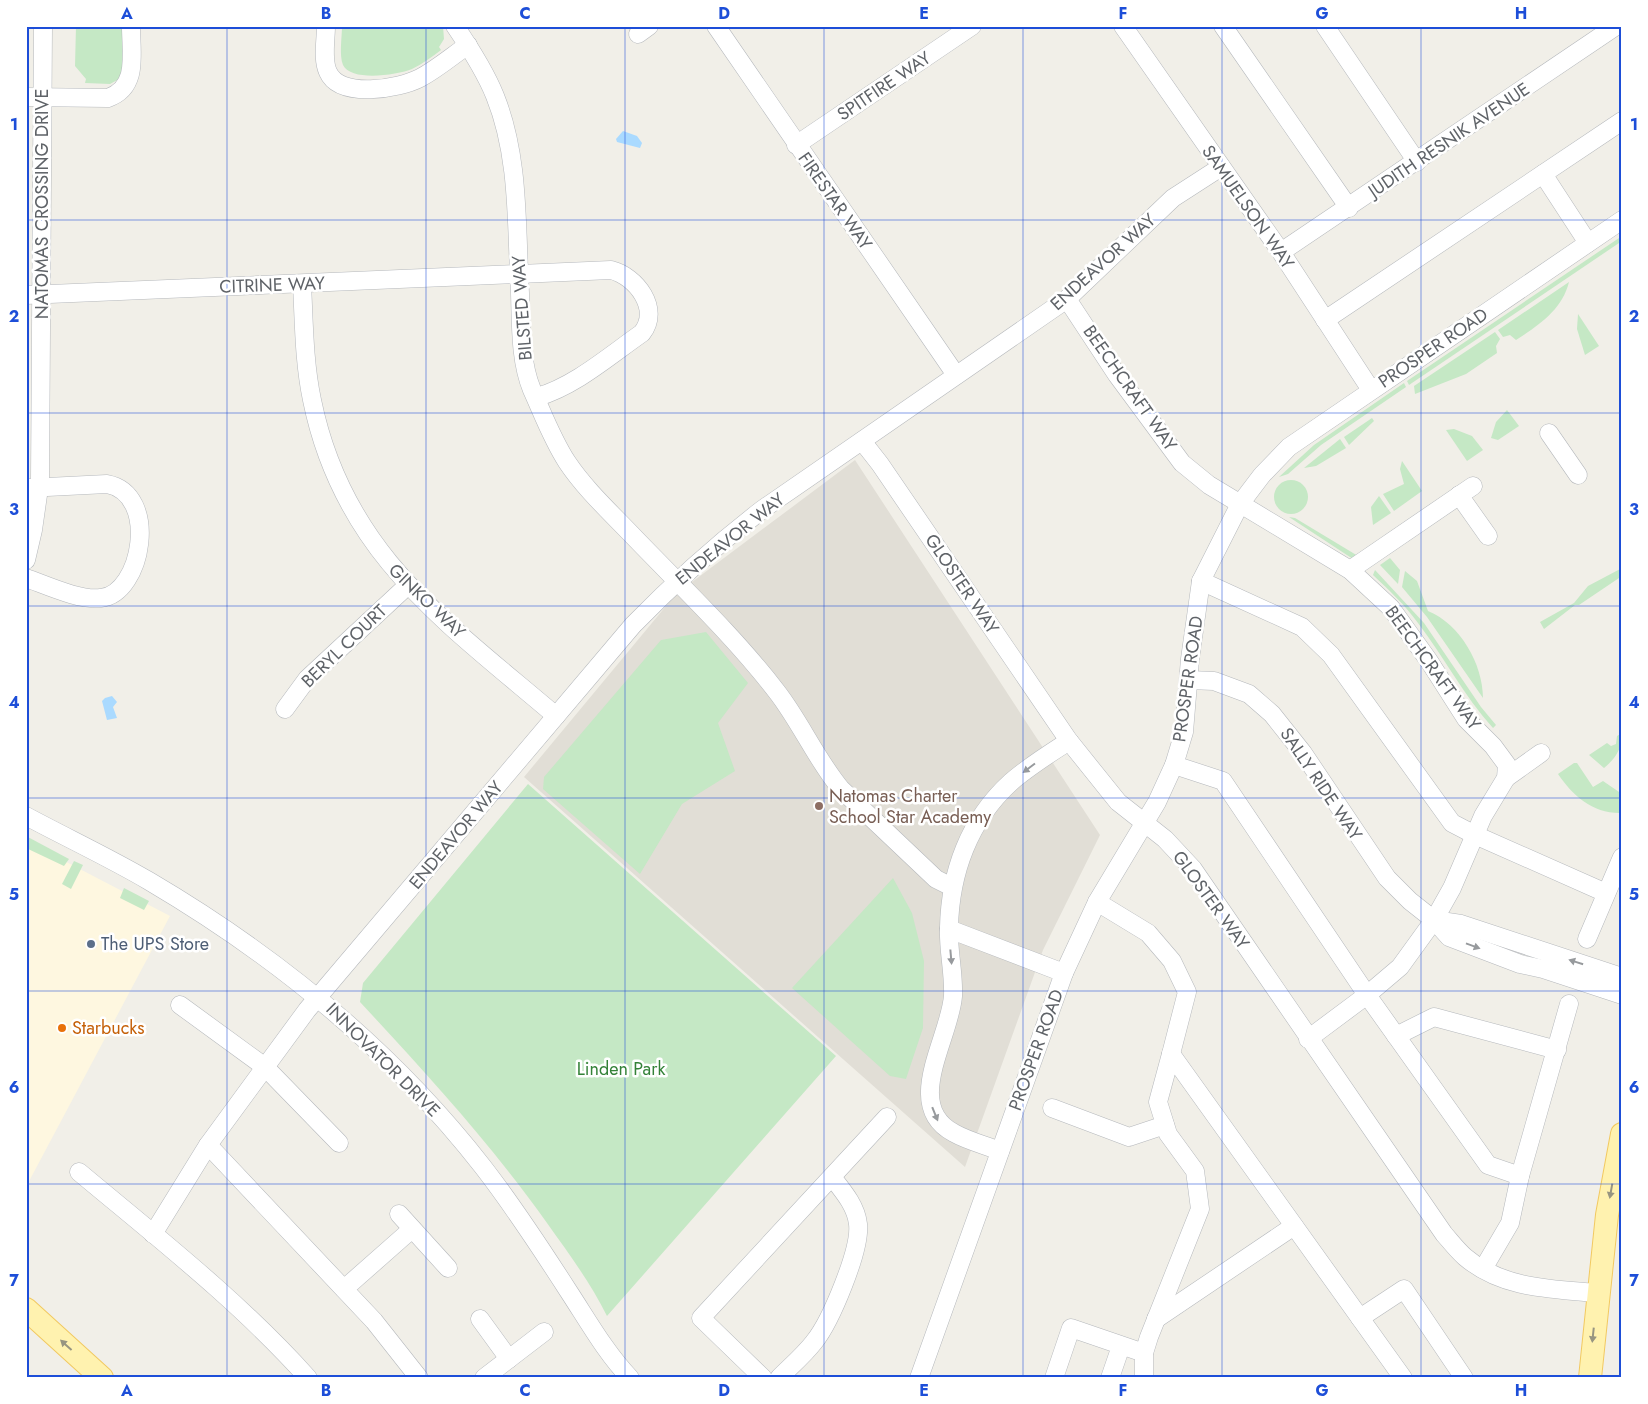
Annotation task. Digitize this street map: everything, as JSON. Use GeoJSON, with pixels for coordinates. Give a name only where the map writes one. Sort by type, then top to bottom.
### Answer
{"type":"FeatureCollection","features":[{"type":"Feature","properties":{"kind":"main road"},"geometry":{"type":"LineString","coordinates":[[1590,1378],[1607,1215],[1622,1134]]}},
{"type":"Feature","properties":{"kind":"main road"},"geometry":{"type":"LineString","coordinates":[[26,1309],[102,1378]]}},
{"type":"Feature","properties":{"kind":"street","name":"NATOMAS CROSSING DRIVE"},"geometry":{"type":"LineString","coordinates":[[26,560],[33,530],[34,97],[43,26]]}},
{"type":"Feature","properties":{"kind":"street"},"geometry":{"type":"LineString","coordinates":[[34,97],[108,98],[117,94],[125,88],[131,73],[131,26]]}},
{"type":"Feature","properties":{"kind":"street"},"geometry":{"type":"LineString","coordinates":[[326,26],[327,70],[340,86],[350,89],[386,88],[406,84],[421,77],[468,45]]}},
{"type":"Feature","properties":{"kind":"street","name":"BILSTED WAY"},"geometry":{"type":"LineString","coordinates":[[455,26],[468,45],[495,95],[505,126],[513,167],[522,345],[537,404],[550,434],[567,463],[591,492],[676,581],[778,693],[830,776],[841,789],[936,879],[952,887]]}},
{"type":"Feature","properties":{"kind":"street","name":"FIRESTAR WAY"},"geometry":{"type":"LineString","coordinates":[[716,26],[796,145],[956,375]]}},
{"type":"Feature","properties":{"kind":"street","name":"SPITFIRE WAY"},"geometry":{"type":"LineString","coordinates":[[796,145],[972,26]]}},
{"type":"Feature","properties":{"kind":"street","name":"SAMUELSON WAY"},"geometry":{"type":"LineString","coordinates":[[1123,26],[1281,252],[1371,390]]}},
{"type":"Feature","properties":{"kind":"street"},"geometry":{"type":"LineString","coordinates":[[1223,26],[1349,208]]}},
{"type":"Feature","properties":{"kind":"street"},"geometry":{"type":"LineString","coordinates":[[1325,26],[1417,162]]}},
{"type":"Feature","properties":{"kind":"street","name":"JUDITH RESNIK AVENUE"},"geometry":{"type":"LineString","coordinates":[[1281,252],[1349,208],[1616,26]]}},
{"type":"Feature","properties":{"kind":"street"},"geometry":{"type":"LineString","coordinates":[[1325,320],[1622,121]]}},
{"type":"Feature","properties":{"kind":"street","name":"ENDEAVOR WAY"},"geometry":{"type":"LineString","coordinates":[[154,1234],[208,1146],[319,997],[633,626],[676,581],[763,509],[1067,299],[1173,198],[1221,167]]}},
{"type":"Feature","properties":{"kind":"street"},"geometry":{"type":"LineString","coordinates":[[1543,174],[1588,243]]}},
{"type":"Feature","properties":{"kind":"street","name":"PROSPER ROAD"},"geometry":{"type":"LineString","coordinates":[[919,1378],[1064,973],[1098,902],[1145,824],[1174,765],[1184,732],[1201,581],[1240,504],[1262,475],[1289,447],[1622,220]]}},
{"type":"Feature","properties":{"kind":"street","name":"CITRINE WAY"},"geometry":{"type":"LineString","coordinates":[[34,295],[611,270],[629,277],[646,301],[650,311],[646,328],[642,333],[569,383],[551,393],[536,397]]}},
{"type":"Feature","properties":{"kind":"street","name":"GINKO WAY"},"geometry":{"type":"LineString","coordinates":[[302,284],[306,361],[312,400],[322,440],[339,484],[354,513],[372,542],[407,586],[434,612],[556,716]]}},
{"type":"Feature","properties":{"kind":"street","name":"BEECHCRAFT WAY"},"geometry":{"type":"LineString","coordinates":[[1067,299],[1118,375],[1182,463],[1209,485],[1350,570],[1391,608],[1429,661],[1466,719],[1493,746],[1507,765],[1506,778]]}},
{"type":"Feature","properties":{"kind":"street"},"geometry":{"type":"LineString","coordinates":[[1549,433],[1578,474]]}},
{"type":"Feature","properties":{"kind":"street","name":"GLOSTER WAY"},"geometry":{"type":"LineString","coordinates":[[862,441],[880,464],[1069,741],[1118,802],[1171,845],[1193,869],[1308,1039],[1444,1234],[1466,1258],[1508,1280],[1535,1288],[1598,1293]]}},
{"type":"Feature","properties":{"kind":"street"},"geometry":{"type":"LineString","coordinates":[[26,578],[92,599],[104,598],[114,593],[127,579],[139,552],[139,520],[133,503],[125,492],[107,484],[32,488]]}},
{"type":"Feature","properties":{"kind":"street"},"geometry":{"type":"LineString","coordinates":[[1350,570],[1466,490],[1488,536]]}},
{"type":"Feature","properties":{"kind":"street"},"geometry":{"type":"LineString","coordinates":[[1201,581],[1302,628],[1331,655],[1452,822],[1475,836],[1606,893]]}},
{"type":"Feature","properties":{"kind":"street","name":"BERYL COURT"},"geometry":{"type":"LineString","coordinates":[[285,709],[308,679],[407,586]]}},
{"type":"Feature","properties":{"kind":"street","name":"SALLY RIDE WAY"},"geometry":{"type":"LineString","coordinates":[[1189,680],[1214,681],[1249,694],[1272,714],[1303,753],[1387,878],[1410,901],[1434,920],[1449,937],[1520,964],[1543,969],[1622,995]]}},
{"type":"Feature","properties":{"kind":"street"},"geometry":{"type":"LineString","coordinates":[[1000,1151],[953,1133],[936,1121],[928,1094],[934,1063],[946,1031],[953,996],[949,929],[952,887],[971,833],[991,803],[1010,783],[1069,741]]}},
{"type":"Feature","properties":{"kind":"street"},"geometry":{"type":"LineString","coordinates":[[1308,1039],[1367,995],[1400,967],[1434,920],[1452,888],[1483,816],[1506,778],[1541,753]]}},
{"type":"Feature","properties":{"kind":"street"},"geometry":{"type":"LineString","coordinates":[[1174,765],[1223,781],[1367,995],[1488,1166],[1520,1176]]}},
{"type":"Feature","properties":{"kind":"street","name":"INNOVATOR DRIVE"},"geometry":{"type":"LineString","coordinates":[[26,816],[148,880],[179,900],[319,997],[376,1048],[449,1125],[531,1234],[605,1346],[630,1378]]}},
{"type":"Feature","properties":{"kind":"street"},"geometry":{"type":"LineString","coordinates":[[1587,938],[1622,857]]}},
{"type":"Feature","properties":{"kind":"street"},"geometry":{"type":"LineString","coordinates":[[1098,902],[1148,933],[1172,961],[1187,992],[1158,1102],[1168,1134],[1195,1171],[1200,1209],[1144,1354],[1144,1378]]}},
{"type":"Feature","properties":{"kind":"street","name":"SALLY RIDE WAY"},"geometry":{"type":"LineString","coordinates":[[1434,920],[1461,924],[1622,977]]}},
{"type":"Feature","properties":{"kind":"street"},"geometry":{"type":"LineString","coordinates":[[949,929],[1064,973]]}},
{"type":"Feature","properties":{"kind":"street"},"geometry":{"type":"LineString","coordinates":[[1484,1269],[1510,1223],[1520,1176],[1569,1004]]}},
{"type":"Feature","properties":{"kind":"street"},"geometry":{"type":"LineString","coordinates":[[180,1005],[265,1067],[340,1143]]}},
{"type":"Feature","properties":{"kind":"street"},"geometry":{"type":"LineString","coordinates":[[1396,1036],[1434,1017],[1557,1050]]}},
{"type":"Feature","properties":{"kind":"street"},"geometry":{"type":"LineString","coordinates":[[1171,1054],[1403,1378]]}},
{"type":"Feature","properties":{"kind":"street"},"geometry":{"type":"LineString","coordinates":[[1052,1108],[1129,1138],[1166,1125]]}},
{"type":"Feature","properties":{"kind":"street"},"geometry":{"type":"LineString","coordinates":[[763,1378],[702,1318],[887,1117]]}},
{"type":"Feature","properties":{"kind":"street"},"geometry":{"type":"LineString","coordinates":[[208,1146],[374,1321],[419,1378]]}},
{"type":"Feature","properties":{"kind":"street"},"geometry":{"type":"LineString","coordinates":[[79,1172],[154,1234],[276,1342],[308,1378]]}},
{"type":"Feature","properties":{"kind":"street"},"geometry":{"type":"LineString","coordinates":[[784,1377],[815,1341],[842,1288],[858,1238],[858,1223],[854,1207],[832,1177]]}},
{"type":"Feature","properties":{"kind":"street"},"geometry":{"type":"LineString","coordinates":[[399,1214],[448,1268]]}},
{"type":"Feature","properties":{"kind":"street"},"geometry":{"type":"LineString","coordinates":[[1156,1319],[1294,1226]]}},
{"type":"Feature","properties":{"kind":"street"},"geometry":{"type":"LineString","coordinates":[[344,1289],[412,1229]]}},
{"type":"Feature","properties":{"kind":"street"},"geometry":{"type":"LineString","coordinates":[[1360,1318],[1404,1289],[1464,1378]]}},
{"type":"Feature","properties":{"kind":"street"},"geometry":{"type":"LineString","coordinates":[[480,1319],[509,1359]]}},
{"type":"Feature","properties":{"kind":"street"},"geometry":{"type":"LineString","coordinates":[[1054,1378],[1071,1328],[1144,1354]]}},
{"type":"Feature","properties":{"kind":"street"},"geometry":{"type":"LineString","coordinates":[[484,1378],[544,1332]]}},
{"type":"Feature","properties":{"kind":"street"},"geometry":{"type":"LineString","coordinates":[[1110,1378],[1121,1346]]}},
{"type":"Feature","properties":{"kind":"shaded area","name":"Natomas Charter School Star Academy"},"geometry":{"type":"Polygon","coordinates":[[[855,460],[1100,835],[1043,950],[965,1167],[524,777],[676,594],[855,460]]]}},
{"type":"Feature","properties":{"kind":"shaded area"},"geometry":{"type":"Polygon","coordinates":[[[26,841],[170,916],[26,1187],[26,841]]]}},
{"type":"Feature","properties":{"kind":"green space"},"geometry":{"type":"Polygon","coordinates":[[[76,26],[126,26],[126,66],[121,78],[110,84],[85,83],[86,79],[75,66],[76,26]]]}},
{"type":"Feature","properties":{"kind":"green space"},"geometry":{"type":"Polygon","coordinates":[[[342,26],[443,26],[444,39],[439,47],[441,50],[412,69],[375,76],[355,74],[343,65],[341,51],[342,26]]]}},
{"type":"Feature","properties":{"kind":"green space"},"geometry":{"type":"Polygon","coordinates":[[[1622,236],[1622,241],[1409,385],[1407,381],[1622,236]]]}},
{"type":"Feature","properties":{"kind":"green space"},"geometry":{"type":"Polygon","coordinates":[[[1569,282],[1566,292],[1555,309],[1533,329],[1516,340],[1510,335],[1503,337],[1498,330],[1569,282]]]}},
{"type":"Feature","properties":{"kind":"green space"},"geometry":{"type":"Polygon","coordinates":[[[1578,314],[1599,346],[1585,355],[1577,329],[1578,314]]]}},
{"type":"Feature","properties":{"kind":"green space"},"geometry":{"type":"Polygon","coordinates":[[[1495,332],[1500,339],[1496,346],[1497,353],[1466,374],[1415,394],[1414,386],[1495,332]]]}},
{"type":"Feature","properties":{"kind":"green space"},"geometry":{"type":"Polygon","coordinates":[[[1404,383],[1406,387],[1321,445],[1288,474],[1279,477],[1314,445],[1404,383]]]}},
{"type":"Feature","properties":{"kind":"green space"},"geometry":{"type":"Polygon","coordinates":[[[1507,410],[1519,426],[1498,440],[1491,438],[1496,422],[1507,410]]]}},
{"type":"Feature","properties":{"kind":"green space"},"geometry":{"type":"Polygon","coordinates":[[[1372,418],[1374,421],[1349,445],[1344,437],[1372,418]]]}},
{"type":"Feature","properties":{"kind":"green space"},"geometry":{"type":"Polygon","coordinates":[[[1454,429],[1472,436],[1483,450],[1467,461],[1446,430],[1454,429]]]}},
{"type":"Feature","properties":{"kind":"green space"},"geometry":{"type":"Polygon","coordinates":[[[1340,439],[1346,448],[1316,466],[1304,468],[1340,439]]]}},
{"type":"Feature","properties":{"kind":"green space"},"geometry":{"type":"Polygon","coordinates":[[[1402,461],[1422,491],[1394,511],[1383,494],[1404,484],[1400,469],[1402,461]]]}},
{"type":"Feature","properties":{"kind":"green space"},"geometry":{"type":"Polygon","coordinates":[[[1291,480],[1303,485],[1308,497],[1303,509],[1291,514],[1279,509],[1274,497],[1279,485],[1291,480]]]}},
{"type":"Feature","properties":{"kind":"green space"},"geometry":{"type":"Polygon","coordinates":[[[1379,496],[1391,513],[1373,525],[1371,507],[1379,496]]]}},
{"type":"Feature","properties":{"kind":"green space"},"geometry":{"type":"Polygon","coordinates":[[[1289,517],[1295,518],[1358,556],[1353,559],[1289,517]]]}},
{"type":"Feature","properties":{"kind":"green space"},"geometry":{"type":"Polygon","coordinates":[[[1390,558],[1400,570],[1398,584],[1380,565],[1390,558]]]}},
{"type":"Feature","properties":{"kind":"green space"},"geometry":{"type":"Polygon","coordinates":[[[1622,568],[1622,576],[1579,605],[1575,605],[1544,629],[1540,622],[1574,603],[1588,586],[1622,568]]]}},
{"type":"Feature","properties":{"kind":"green space"},"geometry":{"type":"Polygon","coordinates":[[[1375,570],[1424,623],[1481,707],[1496,725],[1493,728],[1473,703],[1413,616],[1373,575],[1375,570]]]}},
{"type":"Feature","properties":{"kind":"green space"},"geometry":{"type":"Polygon","coordinates":[[[1405,571],[1417,581],[1428,611],[1450,625],[1468,647],[1479,672],[1483,698],[1427,617],[1402,587],[1405,571]]]}},
{"type":"Feature","properties":{"kind":"green space"},"geometry":{"type":"Polygon","coordinates":[[[706,632],[748,683],[718,723],[735,771],[682,804],[640,874],[543,789],[544,777],[661,640],[706,632]]]}},
{"type":"Feature","properties":{"kind":"green space"},"geometry":{"type":"Polygon","coordinates":[[[1622,733],[1618,753],[1604,768],[1589,755],[1607,743],[1611,746],[1616,744],[1617,736],[1622,733]]]}},
{"type":"Feature","properties":{"kind":"green space"},"geometry":{"type":"Polygon","coordinates":[[[1574,763],[1577,763],[1593,787],[1603,781],[1622,794],[1622,813],[1612,813],[1593,807],[1570,790],[1558,774],[1574,763]]]}},
{"type":"Feature","properties":{"kind":"green space","name":"Linden Park"},"geometry":{"type":"Polygon","coordinates":[[[528,784],[836,1056],[607,1316],[594,1291],[526,1194],[481,1137],[360,1002],[363,983],[528,784]]]}},
{"type":"Feature","properties":{"kind":"green space"},"geometry":{"type":"Polygon","coordinates":[[[26,836],[69,859],[64,866],[26,848],[26,836]]]}},
{"type":"Feature","properties":{"kind":"green space"},"geometry":{"type":"Polygon","coordinates":[[[74,861],[83,865],[71,889],[62,884],[74,861]]]}},
{"type":"Feature","properties":{"kind":"green space"},"geometry":{"type":"Polygon","coordinates":[[[893,878],[912,913],[924,961],[923,1028],[906,1079],[890,1076],[792,988],[893,878]]]}},
{"type":"Feature","properties":{"kind":"green space"},"geometry":{"type":"Polygon","coordinates":[[[124,888],[149,901],[144,910],[120,898],[124,888]]]}},
{"type":"Feature","properties":{"kind":"water"},"geometry":{"type":"Polygon","coordinates":[[[623,131],[637,136],[642,143],[640,148],[617,142],[616,139],[623,131]]]}},
{"type":"Feature","properties":{"kind":"water"},"geometry":{"type":"Polygon","coordinates":[[[112,696],[117,702],[113,707],[117,718],[107,720],[102,701],[112,696]]]}},
{"type":"Feature","properties":{"kind":"place","name":"Natomas Charter School Star Academy"},"geometry":{"type":"Point","coordinates":[819,806]}},
{"type":"Feature","properties":{"kind":"place","name":"The UPS Store"},"geometry":{"type":"Point","coordinates":[91,944]}},
{"type":"Feature","properties":{"kind":"place","name":"Starbucks"},"geometry":{"type":"Point","coordinates":[62,1028]}}]}
